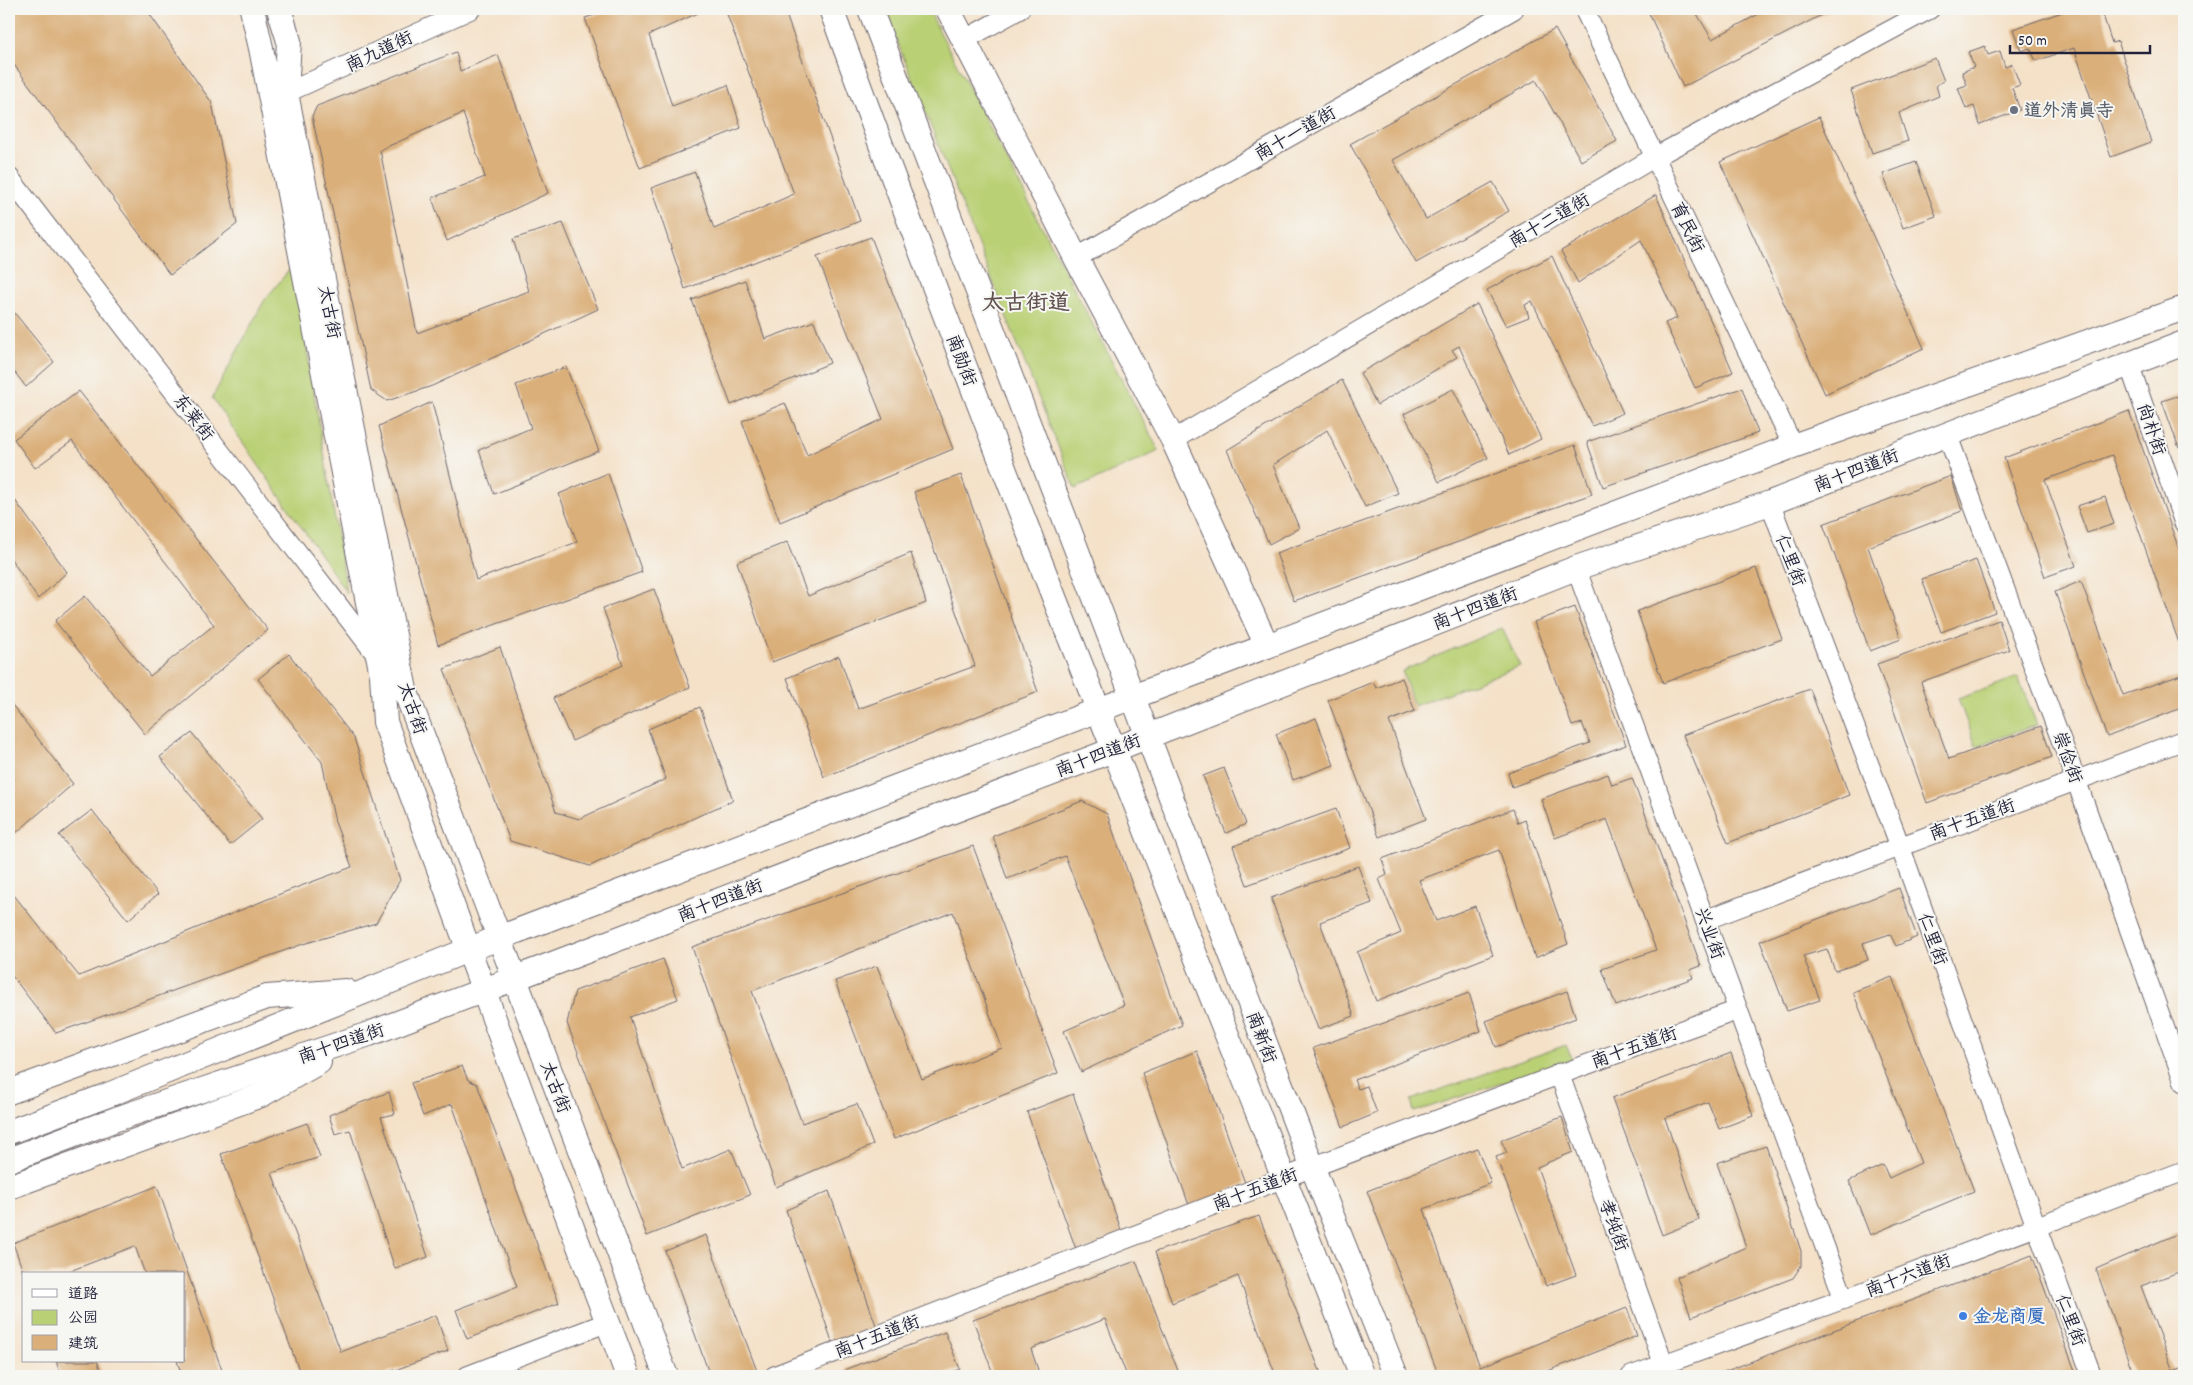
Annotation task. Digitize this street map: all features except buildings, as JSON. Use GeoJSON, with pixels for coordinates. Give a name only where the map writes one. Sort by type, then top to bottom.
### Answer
{"type":"FeatureCollection","features":[{"type":"Feature","properties":{"kind":"main road","name":"太古街"},"geometry":{"type":"LineString","coordinates":[[252,9],[382,675],[385,722],[468,950],[628,1376]]}},
{"type":"Feature","properties":{"kind":"main road","name":"太古街"},"geometry":{"type":"LineString","coordinates":[[278,9],[289,41],[286,94],[405,690],[666,1376]]}},
{"type":"Feature","properties":{"kind":"main road","name":"南勋街"},"geometry":{"type":"LineString","coordinates":[[831,9],[905,212],[1098,710]]}},
{"type":"Feature","properties":{"kind":"main road"},"geometry":{"type":"LineString","coordinates":[[870,9],[1132,697]]}},
{"type":"Feature","properties":{"kind":"main road"},"geometry":{"type":"LineString","coordinates":[[948,9],[1076,258],[1173,440],[1267,646]]}},
{"type":"Feature","properties":{"kind":"main road"},"geometry":{"type":"LineString","coordinates":[[9,1132],[108,1095],[468,950],[1793,446],[2184,308]]}},
{"type":"Feature","properties":{"kind":"main road","name":"南十四道街"},"geometry":{"type":"LineString","coordinates":[[9,1160],[116,1119],[369,1034],[1113,750],[1576,568],[1770,503],[2184,344]]}},
{"type":"Feature","properties":{"kind":"main road","name":"南新街"},"geometry":{"type":"LineString","coordinates":[[1132,697],[1312,1166],[1396,1376]]}},
{"type":"Feature","properties":{"kind":"main road","name":"南新街"},"geometry":{"type":"LineString","coordinates":[[1098,710],[1362,1376]]}},
{"type":"Feature","properties":{"kind":"main road"},"geometry":{"type":"LineString","coordinates":[[9,1092],[267,997],[368,990]]}},
{"type":"Feature","properties":{"kind":"main road"},"geometry":{"type":"LineString","coordinates":[[9,1187],[261,1095],[369,1034]]}},
{"type":"Feature","properties":{"kind":"street","name":"南九道街"},"geometry":{"type":"LineString","coordinates":[[286,94],[471,9]]}},
{"type":"Feature","properties":{"kind":"street"},"geometry":{"type":"LineString","coordinates":[[964,40],[1020,9]]}},
{"type":"Feature","properties":{"kind":"street","name":"南十一道街"},"geometry":{"type":"LineString","coordinates":[[1076,258],[1514,9]]}},
{"type":"Feature","properties":{"kind":"street","name":"育民街"},"geometry":{"type":"LineString","coordinates":[[1584,9],[1793,446]]}},
{"type":"Feature","properties":{"kind":"street","name":"南十二道街"},"geometry":{"type":"LineString","coordinates":[[1173,440],[1655,157],[1930,9]]}},
{"type":"Feature","properties":{"kind":"street","name":"东莱街"},"geometry":{"type":"LineString","coordinates":[[9,177],[378,658]]}},
{"type":"Feature","properties":{"kind":"street","name":"尚朴街"},"geometry":{"type":"LineString","coordinates":[[2129,364],[2184,523]]}},
{"type":"Feature","properties":{"kind":"street","name":"崇俭街"},"geometry":{"type":"LineString","coordinates":[[1948,434],[2076,780],[2184,1082]]}},
{"type":"Feature","properties":{"kind":"street","name":"仁里街"},"geometry":{"type":"LineString","coordinates":[[1770,503],[1900,846],[2036,1226],[2092,1376]]}},
{"type":"Feature","properties":{"kind":"street","name":"兴业街"},"geometry":{"type":"LineString","coordinates":[[1576,568],[1844,1299]]}},
{"type":"Feature","properties":{"kind":"street","name":"南十五道街"},"geometry":{"type":"LineString","coordinates":[[1705,920],[2184,740]]}},
{"type":"Feature","properties":{"kind":"street","name":"南十五道街"},"geometry":{"type":"LineString","coordinates":[[774,1376],[1312,1166],[1738,1010]]}},
{"type":"Feature","properties":{"kind":"street","name":"孝纯街"},"geometry":{"type":"LineString","coordinates":[[1559,1074],[1666,1370]]}},
{"type":"Feature","properties":{"kind":"street","name":"南十六道街"},"geometry":{"type":"LineString","coordinates":[[1631,1376],[1666,1370],[1844,1299],[2036,1226],[2184,1173]]}},
{"type":"Feature","properties":{"kind":"street"},"geometry":{"type":"LineString","coordinates":[[467,1376],[608,1322]]}},
{"type":"Feature","properties":{"kind":"green space"},"geometry":{"type":"Polygon","coordinates":[[[889,9],[928,9],[1159,451],[1075,489],[885,11],[889,9]]]}},
{"type":"Feature","properties":{"kind":"green space"},"geometry":{"type":"Polygon","coordinates":[[[293,265],[347,593],[212,398],[264,301],[293,265]]]}},
{"type":"Feature","properties":{"kind":"green space"},"geometry":{"type":"Polygon","coordinates":[[[1502,628],[1520,666],[1414,706],[1402,671],[1502,628]]]}},
{"type":"Feature","properties":{"kind":"green space"},"geometry":{"type":"Polygon","coordinates":[[[2018,677],[2037,725],[1976,746],[1958,699],[2018,677]]]}},
{"type":"Feature","properties":{"kind":"green space"},"geometry":{"type":"Polygon","coordinates":[[[1566,1045],[1572,1060],[1414,1112],[1411,1100],[1566,1045]]]}},
{"type":"Feature","properties":{"kind":"place","name":"道外清真寺"},"geometry":{"type":"Point","coordinates":[2014,110]}},
{"type":"Feature","properties":{"kind":"place","name":"金龙商厦"},"geometry":{"type":"Point","coordinates":[1963,1316]}},
{"type":"Feature","properties":{"kind":"district","name":"太古街道"},"geometry":{"type":"Point","coordinates":[1026,301]}}]}
